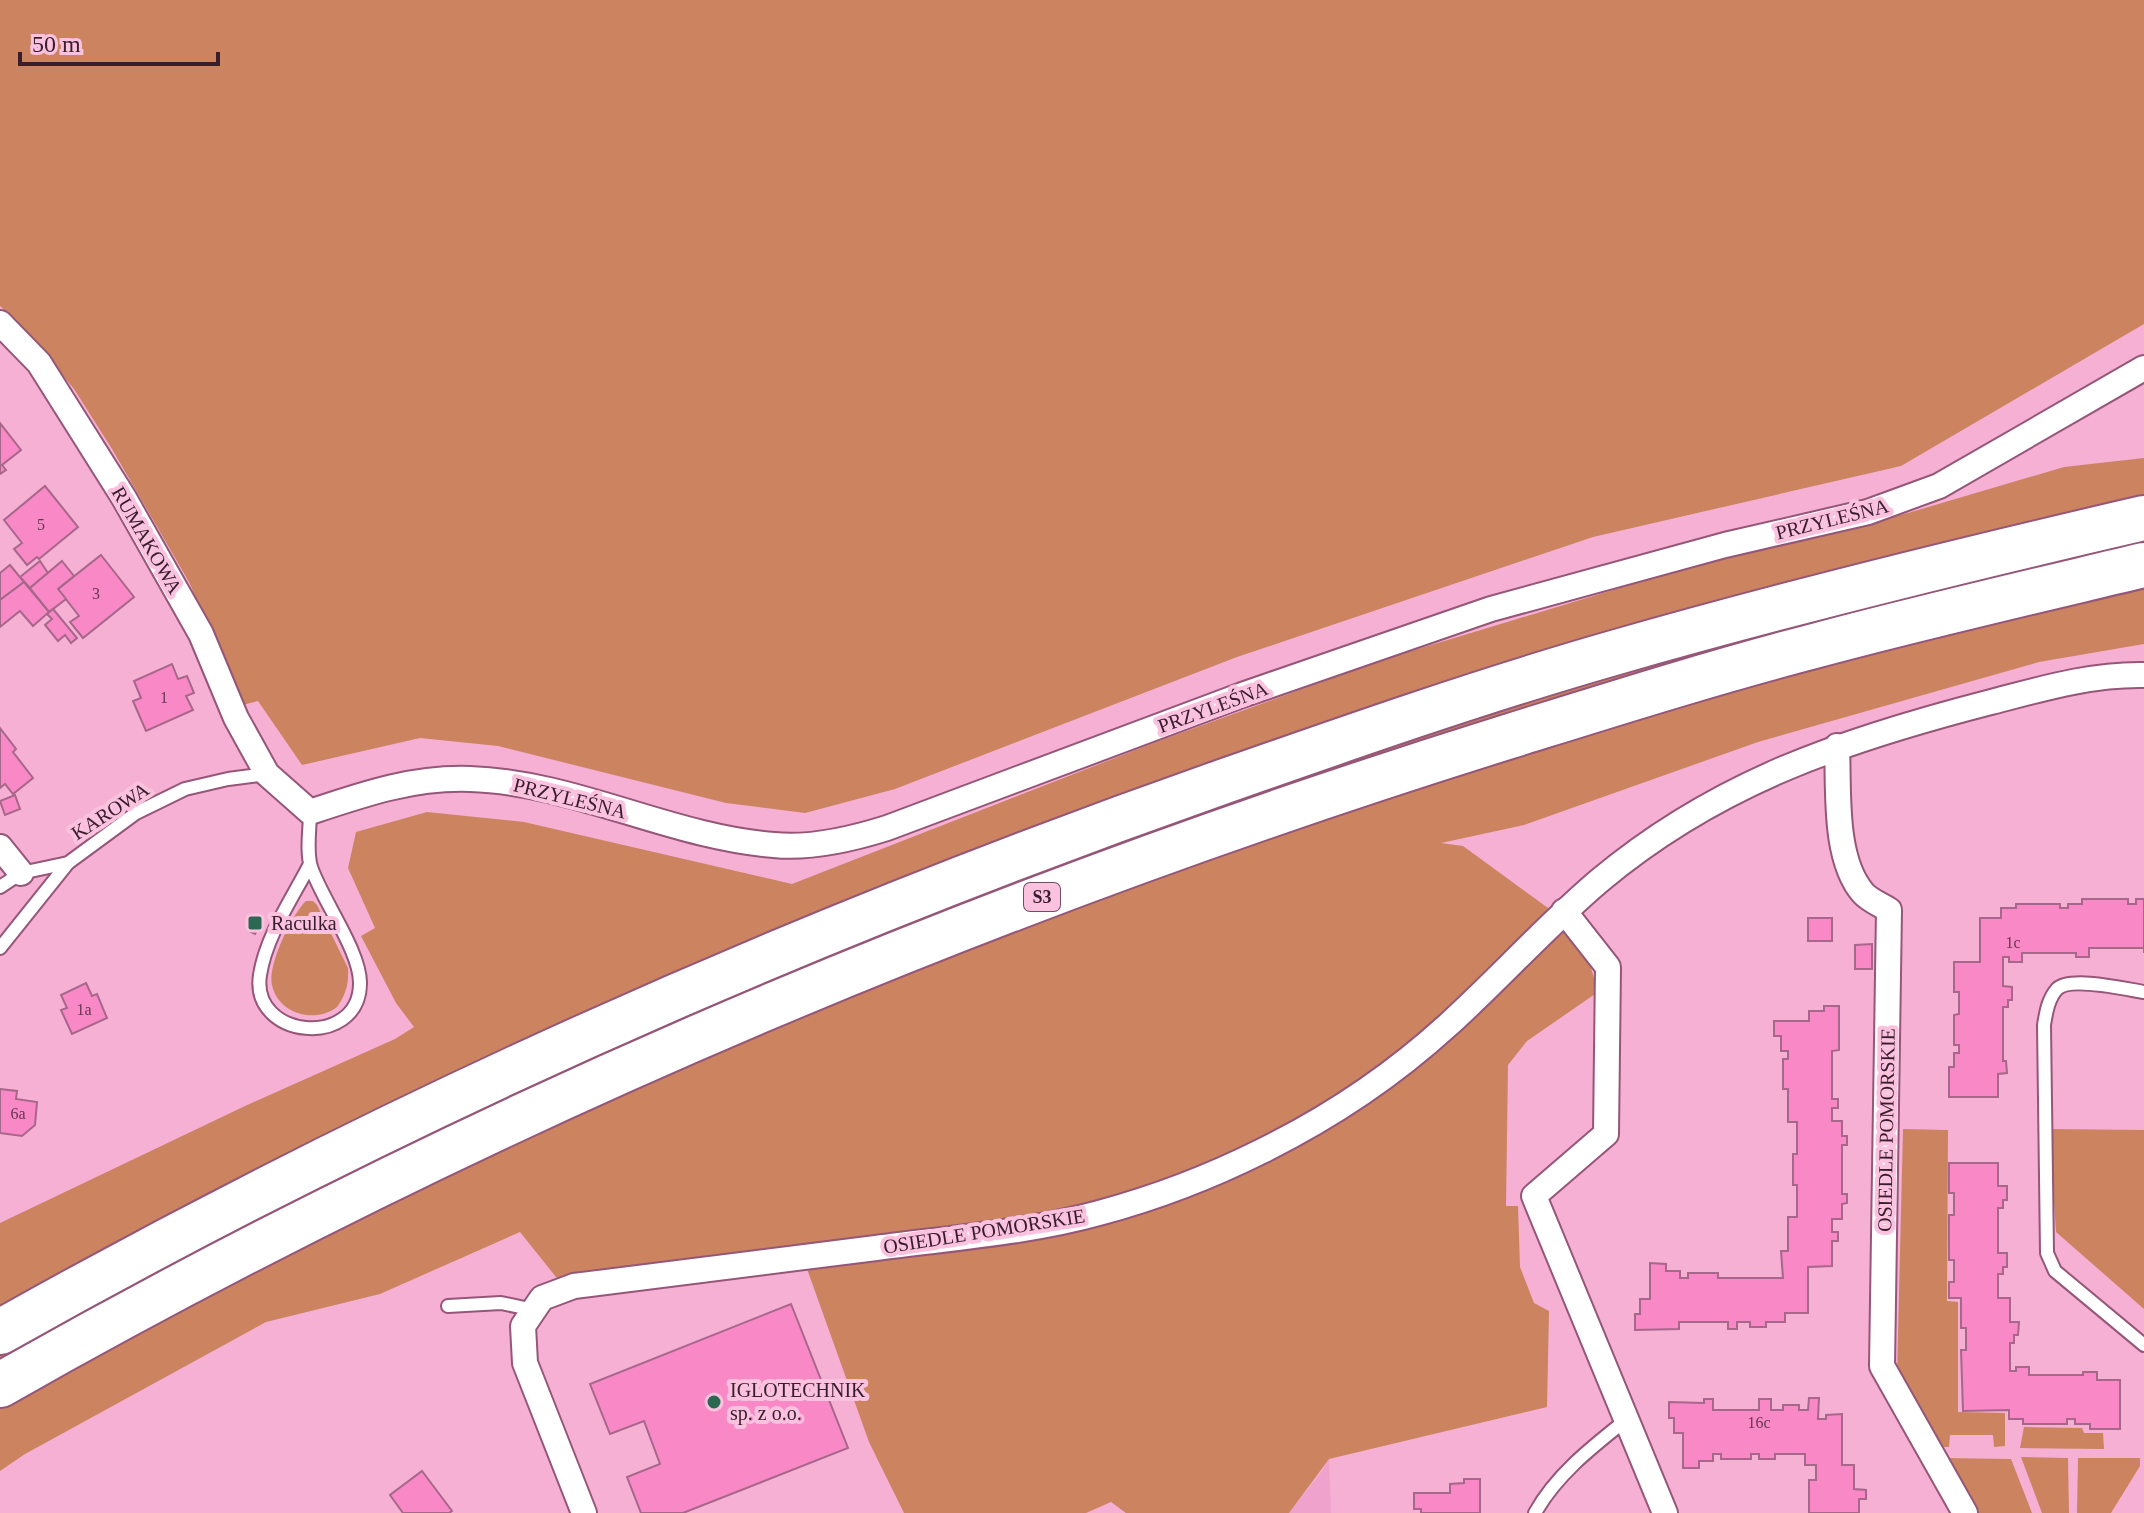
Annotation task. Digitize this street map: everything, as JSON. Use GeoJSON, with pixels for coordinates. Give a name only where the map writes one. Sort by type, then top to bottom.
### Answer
{"type":"FeatureCollection","features":[{"type":"Feature","properties":{"kind":"highway","name":"S3"},"geometry":{"type":"LineString","coordinates":[[0,1332],[234,1206],[449,1100],[672,998],[889,907],[1122,817],[1392,722],[1612,653],[1799,601],[2144,518]]}},
{"type":"Feature","properties":{"kind":"highway","name":"S3"},"geometry":{"type":"LineString","coordinates":[[0,1385],[257,1245],[471,1140],[922,943],[1107,872],[1408,768],[1630,699],[1815,645],[2144,565]]}},
{"type":"Feature","properties":{"kind":"street","name":"RUMAKOWA"},"geometry":{"type":"LineString","coordinates":[[0,323],[39,363],[129,507],[201,634],[236,718],[267,774]]}},
{"type":"Feature","properties":{"kind":"street","name":"PRZYLEŚNA"},"geometry":{"type":"LineString","coordinates":[[310,812],[404,783],[472,779],[525,786],[738,840],[776,846],[850,839],[991,791],[1242,695],[1491,609],[1909,499],[1939,486],[2144,368]]}},
{"type":"Feature","properties":{"kind":"street","name":"OSIEDLE POMORSKIE"},"geometry":{"type":"LineString","coordinates":[[534,1310],[542,1298],[574,1286],[1015,1230],[1097,1214],[1181,1188],[1261,1152],[1329,1115],[1393,1071],[1448,1025],[1564,911],[1645,845],[1709,804],[1771,772],[1837,746],[2089,678],[2144,675]]}},
{"type":"Feature","properties":{"kind":"street","name":"OSIEDLE POMORSKIE"},"geometry":{"type":"LineString","coordinates":[[1837,746],[1840,826],[1847,865],[1863,894],[1889,910],[1882,1366],[1965,1513]]}},
{"type":"Feature","properties":{"kind":"street"},"geometry":{"type":"LineString","coordinates":[[267,774],[310,812]]}},
{"type":"Feature","properties":{"kind":"street"},"geometry":{"type":"LineString","coordinates":[[0,847],[21,873]]}},
{"type":"Feature","properties":{"kind":"street"},"geometry":{"type":"LineString","coordinates":[[1564,911],[1608,967],[1606,1134],[1534,1196],[1665,1513]]}},
{"type":"Feature","properties":{"kind":"street"},"geometry":{"type":"LineString","coordinates":[[534,1310],[523,1326],[525,1363],[584,1513]]}},
{"type":"Feature","properties":{"kind":"lane","name":"KAROWA"},"geometry":{"type":"LineString","coordinates":[[21,873],[68,863],[136,813],[185,789],[267,774]]}},
{"type":"Feature","properties":{"kind":"lane"},"geometry":{"type":"LineString","coordinates":[[310,812],[310,864],[357,966],[360,985],[355,1005],[344,1017],[327,1027],[306,1030],[289,1026],[275,1017],[263,999],[259,979],[266,952],[310,864]]}},
{"type":"Feature","properties":{"kind":"lane"},"geometry":{"type":"LineString","coordinates":[[0,948],[68,863]]}},
{"type":"Feature","properties":{"kind":"lane"},"geometry":{"type":"LineString","coordinates":[[0,887],[21,873]]}},
{"type":"Feature","properties":{"kind":"lane"},"geometry":{"type":"LineString","coordinates":[[2144,992],[2071,982],[2058,987],[2048,1004],[2044,1025],[2047,1253],[2055,1271],[2144,1345]]}},
{"type":"Feature","properties":{"kind":"lane"},"geometry":{"type":"LineString","coordinates":[[448,1306],[501,1303],[534,1310]]}},
{"type":"Feature","properties":{"kind":"lane"},"geometry":{"type":"LineString","coordinates":[[1535,1513],[1546,1494],[1590,1448],[1626,1420]]}},
{"type":"Feature","properties":{"kind":"shaded area"},"geometry":{"type":"Polygon","coordinates":[[[0,0],[2144,0],[2144,324],[1901,466],[1593,537],[1237,657],[895,789],[805,813],[726,803],[498,746],[420,738],[302,765],[258,701],[243,705],[189,582],[112,449],[74,389],[28,333],[0,306],[0,0]]]}},
{"type":"Feature","properties":{"kind":"shaded area"},"geometry":{"type":"Polygon","coordinates":[[[2144,458],[2144,644],[2039,662],[1758,742],[1524,825],[1441,843],[1463,846],[1559,916],[1589,961],[1598,992],[1527,1041],[1508,1065],[1506,1206],[1518,1206],[1520,1267],[1534,1303],[1549,1311],[1547,1407],[1329,1459],[1289,1513],[1126,1513],[1111,1502],[1086,1513],[904,1513],[869,1442],[802,1255],[564,1287],[520,1232],[380,1294],[266,1322],[25,1454],[0,1471],[0,1223],[245,1106],[395,1039],[414,1027],[396,1003],[361,936],[375,928],[348,868],[356,832],[427,812],[524,822],[792,884],[1156,742],[1385,659],[1732,554],[1908,513],[2064,467],[2144,458]]]}},
{"type":"Feature","properties":{"kind":"shaded area"},"geometry":{"type":"Polygon","coordinates":[[[306,901],[317,905],[348,968],[346,989],[337,1007],[318,1015],[289,1009],[276,995],[271,976],[282,941],[306,901]]]}},
{"type":"Feature","properties":{"kind":"shaded area"},"geometry":{"type":"Polygon","coordinates":[[[1903,1129],[1948,1130],[1947,1301],[1958,1302],[1958,1412],[2005,1413],[2005,1446],[1994,1447],[1993,1435],[1950,1435],[1949,1447],[1939,1447],[1897,1377],[1903,1129]]]}},
{"type":"Feature","properties":{"kind":"shaded area"},"geometry":{"type":"Polygon","coordinates":[[[2049,1129],[2144,1130],[2144,1309],[2056,1232],[2049,1129]]]}},
{"type":"Feature","properties":{"kind":"shaded area"},"geometry":{"type":"Polygon","coordinates":[[[2024,1427],[2082,1428],[2084,1433],[2103,1433],[2104,1449],[2020,1448],[2024,1427]]]}},
{"type":"Feature","properties":{"kind":"shaded area"},"geometry":{"type":"Polygon","coordinates":[[[2021,1457],[2068,1458],[2069,1513],[2042,1513],[2021,1457]]]}},
{"type":"Feature","properties":{"kind":"shaded area"},"geometry":{"type":"Polygon","coordinates":[[[1944,1458],[2011,1459],[2032,1513],[1974,1513],[1944,1458]]]}},
{"type":"Feature","properties":{"kind":"shaded area"},"geometry":{"type":"Polygon","coordinates":[[[2078,1458],[2140,1458],[2140,1466],[2111,1513],[2077,1513],[2078,1458]]]}},
{"type":"Feature","properties":{"kind":"shaded area"},"geometry":{"type":"Polygon","coordinates":[[[1329,1459],[1331,1513],[1289,1513],[1322,1471],[1329,1459]]]}},
{"type":"Feature","properties":{"kind":"building"},"geometry":{"type":"Polygon","coordinates":[[[0,423],[21,450],[2,465],[6,470],[0,474],[0,423]]]}},
{"type":"Feature","properties":{"kind":"building"},"geometry":{"type":"Polygon","coordinates":[[[45,486],[78,527],[27,565],[14,549],[22,543],[4,520],[45,486]]]}},
{"type":"Feature","properties":{"kind":"building"},"geometry":{"type":"Polygon","coordinates":[[[101,555],[134,597],[83,638],[70,622],[79,616],[58,589],[101,555]]]}},
{"type":"Feature","properties":{"kind":"building"},"geometry":{"type":"Polygon","coordinates":[[[40,561],[48,573],[30,588],[20,577],[40,561]]]}},
{"type":"Feature","properties":{"kind":"building"},"geometry":{"type":"Polygon","coordinates":[[[62,561],[74,576],[58,589],[66,599],[49,612],[30,588],[62,561]]]}},
{"type":"Feature","properties":{"kind":"building"},"geometry":{"type":"Polygon","coordinates":[[[10,565],[24,582],[0,600],[0,573],[10,565]]]}},
{"type":"Feature","properties":{"kind":"building"},"geometry":{"type":"Polygon","coordinates":[[[24,582],[49,612],[33,626],[20,611],[0,627],[0,600],[24,582]]]}},
{"type":"Feature","properties":{"kind":"building"},"geometry":{"type":"Polygon","coordinates":[[[53,609],[77,638],[71,643],[65,635],[58,641],[45,625],[52,619],[47,614],[53,609]]]}},
{"type":"Feature","properties":{"kind":"building"},"geometry":{"type":"Polygon","coordinates":[[[172,664],[178,679],[187,676],[194,693],[186,696],[193,710],[146,731],[133,701],[141,698],[134,681],[172,664]]]}},
{"type":"Feature","properties":{"kind":"building"},"geometry":{"type":"Polygon","coordinates":[[[0,728],[33,778],[13,794],[5,784],[0,788],[0,728]]]}},
{"type":"Feature","properties":{"kind":"building"},"geometry":{"type":"Polygon","coordinates":[[[15,795],[20,809],[5,815],[0,801],[15,795]]]}},
{"type":"Feature","properties":{"kind":"building"},"geometry":{"type":"Polygon","coordinates":[[[2082,899],[2128,899],[2128,904],[2136,904],[2136,899],[2144,899],[2144,948],[2089,948],[2089,957],[2076,957],[2076,953],[2022,953],[2022,962],[2009,962],[2009,957],[2003,957],[2003,986],[2012,987],[2012,1000],[2008,1000],[2008,1007],[2003,1007],[2003,1061],[2006,1061],[2007,1073],[1998,1074],[1998,1097],[1949,1097],[1949,1067],[1954,1067],[1954,1053],[1959,1053],[1959,1045],[1954,1045],[1954,1015],[1959,1014],[1959,992],[1954,992],[1954,962],[1980,962],[1980,918],[2001,918],[2001,908],[2016,908],[2016,904],[2060,904],[2060,908],[2068,908],[2068,904],[2082,904],[2082,899]]]}},
{"type":"Feature","properties":{"kind":"building"},"geometry":{"type":"Polygon","coordinates":[[[256,916],[262,919],[255,934],[249,931],[256,916]]]}},
{"type":"Feature","properties":{"kind":"building"},"geometry":{"type":"Polygon","coordinates":[[[1808,918],[1832,918],[1832,941],[1808,941],[1808,918]]]}},
{"type":"Feature","properties":{"kind":"building"},"geometry":{"type":"Polygon","coordinates":[[[1872,944],[1872,969],[1855,969],[1855,945],[1872,944]]]}},
{"type":"Feature","properties":{"kind":"building"},"geometry":{"type":"Polygon","coordinates":[[[86,983],[92,996],[97,994],[107,1018],[72,1034],[61,1010],[67,1008],[61,995],[86,983]]]}},
{"type":"Feature","properties":{"kind":"building"},"geometry":{"type":"Polygon","coordinates":[[[1824,1006],[1839,1006],[1839,1050],[1832,1051],[1832,1099],[1838,1099],[1838,1108],[1832,1108],[1832,1121],[1842,1121],[1842,1136],[1847,1136],[1847,1145],[1842,1145],[1842,1194],[1847,1194],[1847,1203],[1842,1204],[1842,1219],[1832,1219],[1832,1232],[1838,1232],[1838,1241],[1832,1241],[1832,1266],[1808,1267],[1808,1313],[1785,1313],[1785,1322],[1766,1322],[1766,1327],[1750,1327],[1750,1322],[1737,1322],[1737,1329],[1728,1329],[1728,1322],[1679,1322],[1679,1329],[1635,1330],[1635,1314],[1640,1314],[1640,1299],[1650,1299],[1650,1263],[1666,1264],[1666,1271],[1680,1271],[1680,1278],[1688,1278],[1688,1273],[1718,1273],[1718,1278],[1783,1278],[1781,1251],[1788,1251],[1788,1217],[1797,1217],[1793,1154],[1797,1154],[1797,1122],[1788,1122],[1788,1089],[1783,1089],[1783,1059],[1788,1059],[1788,1051],[1781,1051],[1781,1036],[1774,1036],[1774,1021],[1809,1021],[1809,1011],[1824,1011],[1824,1006]]]}},
{"type":"Feature","properties":{"kind":"building"},"geometry":{"type":"Polygon","coordinates":[[[0,1089],[17,1091],[16,1099],[37,1102],[35,1125],[22,1136],[0,1133],[0,1089]]]}},
{"type":"Feature","properties":{"kind":"building"},"geometry":{"type":"Polygon","coordinates":[[[1949,1163],[1998,1163],[1998,1186],[2007,1186],[2007,1200],[2003,1200],[2003,1208],[1998,1208],[1998,1253],[2007,1253],[2007,1267],[2003,1267],[2003,1274],[1998,1274],[1998,1298],[2010,1298],[2010,1322],[2019,1322],[2018,1335],[2014,1335],[2014,1343],[2010,1343],[2010,1371],[2016,1371],[2016,1367],[2029,1367],[2029,1375],[2097,1372],[2097,1380],[2120,1380],[2120,1429],[2090,1429],[2090,1424],[2075,1424],[2075,1419],[2067,1419],[2067,1424],[2023,1424],[2023,1419],[2009,1419],[2009,1410],[1963,1411],[1961,1350],[1966,1350],[1966,1328],[1961,1328],[1961,1298],[1949,1298],[1949,1282],[1954,1282],[1954,1260],[1949,1260],[1949,1215],[1954,1215],[1954,1193],[1949,1193],[1949,1163]]]}},
{"type":"Feature","properties":{"kind":"building","name":"IGLOTECHNIK sp. z o.o."},"geometry":{"type":"Polygon","coordinates":[[[791,1304],[848,1448],[683,1513],[641,1513],[627,1477],[660,1464],[644,1421],[610,1434],[590,1384],[791,1304]]]}},
{"type":"Feature","properties":{"kind":"building"},"geometry":{"type":"Polygon","coordinates":[[[1809,1398],[1819,1398],[1818,1419],[1842,1414],[1842,1465],[1854,1465],[1854,1489],[1866,1490],[1866,1499],[1859,1499],[1859,1513],[1809,1513],[1809,1480],[1816,1480],[1816,1465],[1805,1465],[1805,1454],[1775,1454],[1775,1459],[1759,1459],[1759,1454],[1751,1454],[1751,1459],[1721,1459],[1721,1454],[1713,1454],[1713,1461],[1699,1461],[1699,1468],[1683,1468],[1683,1433],[1674,1433],[1674,1418],[1669,1418],[1669,1402],[1704,1403],[1704,1399],[1713,1399],[1713,1410],[1759,1410],[1759,1399],[1771,1399],[1771,1410],[1783,1410],[1783,1405],[1799,1405],[1799,1410],[1808,1410],[1809,1398]]]}},
{"type":"Feature","properties":{"kind":"building"},"geometry":{"type":"Polygon","coordinates":[[[422,1471],[452,1511],[403,1513],[390,1495],[422,1471]]]}},
{"type":"Feature","properties":{"kind":"building"},"geometry":{"type":"Polygon","coordinates":[[[1464,1479],[1480,1479],[1480,1513],[1421,1513],[1421,1509],[1414,1509],[1414,1493],[1450,1493],[1450,1484],[1464,1483],[1464,1479]]]}},
{"type":"Feature","properties":{"kind":"place","name":"Raculka"},"geometry":{"type":"Point","coordinates":[255,923]}},
{"type":"Feature","properties":{"kind":"place","name":"IGLOTECHNIK sp. z o.o."},"geometry":{"type":"Point","coordinates":[714,1402]}}]}
